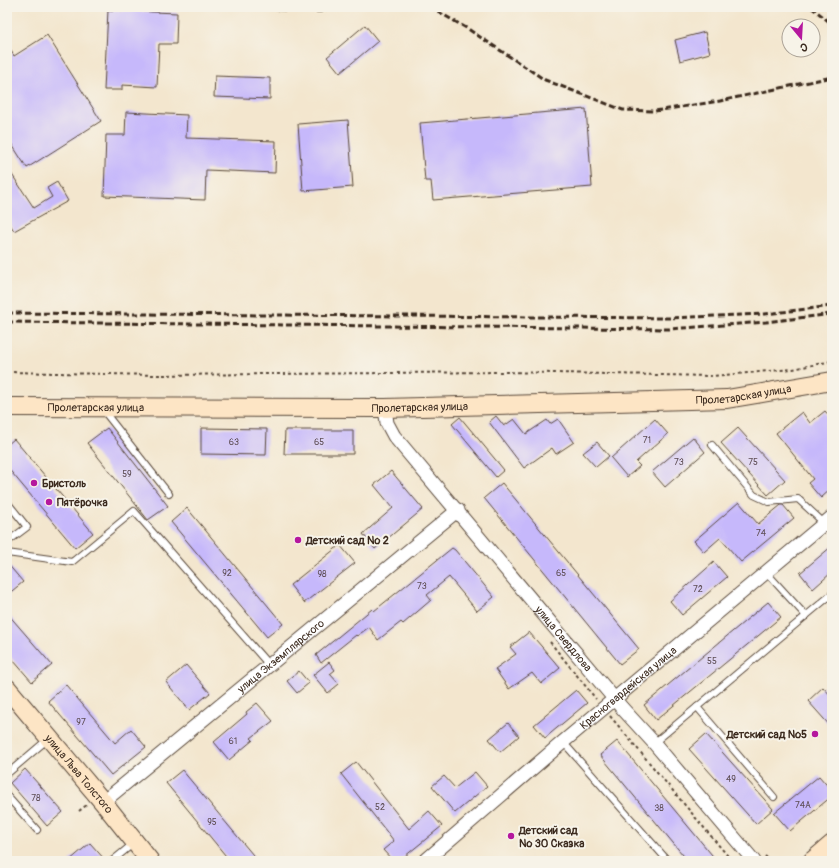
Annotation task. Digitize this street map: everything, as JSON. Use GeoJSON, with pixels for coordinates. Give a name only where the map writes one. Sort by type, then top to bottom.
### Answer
{"type":"FeatureCollection","features":[{"type":"Feature","properties":{"kind":"street","name":"Пролетарская улица"},"geometry":{"type":"LineString","coordinates":[[7,407],[385,408],[727,399],[832,381]]}},
{"type":"Feature","properties":{"kind":"street","name":"улица Свердлова"},"geometry":{"type":"LineString","coordinates":[[385,408],[387,423],[394,436],[458,510],[615,700],[654,743],[754,861]]}},
{"type":"Feature","properties":{"kind":"street","name":"улица Экземплярского"},"geometry":{"type":"LineString","coordinates":[[103,802],[458,510]]}},
{"type":"Feature","properties":{"kind":"street","name":"Красногвардейская улица"},"geometry":{"type":"LineString","coordinates":[[425,861],[765,571],[828,520]]}},
{"type":"Feature","properties":{"kind":"street","name":"улица Льва Толстого"},"geometry":{"type":"LineString","coordinates":[[7,688],[103,802],[150,861]]}},
{"type":"Feature","properties":{"kind":"street"},"geometry":{"type":"LineString","coordinates":[[812,861],[832,844]]}},
{"type":"Feature","properties":{"kind":"lane"},"geometry":{"type":"LineString","coordinates":[[275,7],[320,9],[326,7]]}},
{"type":"Feature","properties":{"kind":"lane"},"geometry":{"type":"LineString","coordinates":[[101,408],[169,494]]}},
{"type":"Feature","properties":{"kind":"lane"},"geometry":{"type":"LineString","coordinates":[[712,445],[754,495],[769,502],[798,499],[828,520]]}},
{"type":"Feature","properties":{"kind":"lane"},"geometry":{"type":"LineString","coordinates":[[7,502],[27,527],[7,542]]}},
{"type":"Feature","properties":{"kind":"lane"},"geometry":{"type":"LineString","coordinates":[[7,553],[72,562],[134,511],[269,665]]}},
{"type":"Feature","properties":{"kind":"lane"},"geometry":{"type":"LineString","coordinates":[[765,571],[806,616]]}},
{"type":"Feature","properties":{"kind":"lane"},"geometry":{"type":"LineString","coordinates":[[654,743],[832,594]]}},
{"type":"Feature","properties":{"kind":"lane"},"geometry":{"type":"LineString","coordinates":[[698,706],[774,797]]}},
{"type":"Feature","properties":{"kind":"lane"},"geometry":{"type":"LineString","coordinates":[[7,774],[49,738]]}},
{"type":"Feature","properties":{"kind":"lane"},"geometry":{"type":"LineString","coordinates":[[563,742],[668,861]]}},
{"type":"Feature","properties":{"kind":"lane"},"geometry":{"type":"LineString","coordinates":[[7,796],[37,830]]}},
{"type":"Feature","properties":{"kind":"lane"},"geometry":{"type":"LineString","coordinates":[[112,861],[135,842]]}},
{"type":"Feature","properties":{"kind":"path"},"geometry":{"type":"LineString","coordinates":[[7,372],[165,375],[503,372],[712,376],[793,369],[832,361]]}},
{"type":"Feature","properties":{"kind":"building"},"geometry":{"type":"Polygon","coordinates":[[[108,10],[177,13],[176,44],[159,44],[157,87],[122,85],[122,90],[104,90],[108,10]]]}},
{"type":"Feature","properties":{"kind":"building"},"geometry":{"type":"Polygon","coordinates":[[[365,25],[378,41],[340,73],[327,57],[365,25]]]}},
{"type":"Feature","properties":{"kind":"building"},"geometry":{"type":"Polygon","coordinates":[[[705,32],[710,53],[680,61],[675,40],[705,32]]]}},
{"type":"Feature","properties":{"kind":"building"},"geometry":{"type":"Polygon","coordinates":[[[47,35],[101,121],[27,168],[7,137],[7,44],[14,56],[47,35]]]}},
{"type":"Feature","properties":{"kind":"building"},"geometry":{"type":"Polygon","coordinates":[[[215,76],[270,78],[270,99],[214,97],[215,76]]]}},
{"type":"Feature","properties":{"kind":"building"},"geometry":{"type":"Polygon","coordinates":[[[586,109],[592,187],[433,200],[431,181],[425,181],[420,123],[586,109]]]}},
{"type":"Feature","properties":{"kind":"building"},"geometry":{"type":"Polygon","coordinates":[[[126,112],[187,115],[186,138],[276,141],[275,173],[206,170],[205,200],[104,196],[106,135],[125,135],[126,112]]]}},
{"type":"Feature","properties":{"kind":"building"},"geometry":{"type":"Polygon","coordinates":[[[348,120],[353,187],[303,191],[298,124],[348,120]]]}},
{"type":"Feature","properties":{"kind":"building"},"geometry":{"type":"Polygon","coordinates":[[[7,167],[34,208],[52,197],[47,188],[57,182],[68,201],[14,231],[7,219],[7,167]]]}},
{"type":"Feature","properties":{"kind":"building"},"geometry":{"type":"Polygon","coordinates":[[[825,411],[832,419],[832,488],[821,498],[808,483],[813,479],[776,433],[802,412],[810,423],[825,411]]]}},
{"type":"Feature","properties":{"kind":"building"},"geometry":{"type":"Polygon","coordinates":[[[496,416],[504,426],[514,419],[526,434],[547,420],[550,424],[558,419],[574,442],[556,454],[552,448],[524,468],[489,422],[496,416]]]}},
{"type":"Feature","properties":{"kind":"building"},"geometry":{"type":"Polygon","coordinates":[[[460,417],[504,470],[496,477],[452,424],[460,417]]]}},
{"type":"Feature","properties":{"kind":"building"},"geometry":{"type":"Polygon","coordinates":[[[655,419],[668,434],[636,462],[640,466],[627,477],[611,458],[655,419]]]}},
{"type":"Feature","properties":{"kind":"building"},"geometry":{"type":"Polygon","coordinates":[[[107,428],[168,506],[148,520],[87,443],[107,428]]]}},
{"type":"Feature","properties":{"kind":"building"},"geometry":{"type":"Polygon","coordinates":[[[201,428],[267,429],[266,455],[201,454],[201,428]]]}},
{"type":"Feature","properties":{"kind":"building"},"geometry":{"type":"Polygon","coordinates":[[[738,428],[785,480],[768,495],[721,443],[738,428]]]}},
{"type":"Feature","properties":{"kind":"building"},"geometry":{"type":"Polygon","coordinates":[[[285,430],[353,430],[353,454],[284,454],[285,430]]]}},
{"type":"Feature","properties":{"kind":"building"},"geometry":{"type":"Polygon","coordinates":[[[693,437],[705,452],[665,487],[652,472],[693,437]]]}},
{"type":"Feature","properties":{"kind":"building"},"geometry":{"type":"Polygon","coordinates":[[[14,439],[93,533],[75,548],[7,467],[7,445],[14,439]]]}},
{"type":"Feature","properties":{"kind":"building"},"geometry":{"type":"Polygon","coordinates":[[[597,442],[609,456],[596,467],[583,453],[597,442]]]}},
{"type":"Feature","properties":{"kind":"building"},"geometry":{"type":"Polygon","coordinates":[[[391,471],[423,509],[375,549],[363,534],[393,508],[374,485],[391,471]]]}},
{"type":"Feature","properties":{"kind":"building"},"geometry":{"type":"Polygon","coordinates":[[[502,483],[639,649],[620,664],[484,498],[502,483]]]}},
{"type":"Feature","properties":{"kind":"building"},"geometry":{"type":"Polygon","coordinates":[[[739,502],[758,524],[781,505],[783,505],[794,518],[741,562],[720,538],[704,552],[694,541],[739,502]]]}},
{"type":"Feature","properties":{"kind":"building"},"geometry":{"type":"Polygon","coordinates":[[[187,508],[283,624],[267,637],[171,522],[187,508]]]}},
{"type":"Feature","properties":{"kind":"building"},"geometry":{"type":"Polygon","coordinates":[[[340,545],[355,563],[304,603],[290,585],[340,545]]]}},
{"type":"Feature","properties":{"kind":"building"},"geometry":{"type":"Polygon","coordinates":[[[832,546],[832,572],[813,589],[800,573],[832,546]]]}},
{"type":"Feature","properties":{"kind":"building"},"geometry":{"type":"Polygon","coordinates":[[[452,548],[494,597],[477,611],[449,577],[427,595],[431,600],[403,624],[401,622],[378,640],[369,627],[357,636],[356,635],[321,663],[316,655],[372,609],[374,611],[452,548]]]}},
{"type":"Feature","properties":{"kind":"building"},"geometry":{"type":"Polygon","coordinates":[[[714,562],[727,577],[682,615],[670,601],[714,562]]]}},
{"type":"Feature","properties":{"kind":"building"},"geometry":{"type":"Polygon","coordinates":[[[7,563],[23,582],[7,595],[7,563]]]}},
{"type":"Feature","properties":{"kind":"building"},"geometry":{"type":"Polygon","coordinates":[[[768,602],[781,617],[656,720],[644,705],[768,602]]]}},
{"type":"Feature","properties":{"kind":"building"},"geometry":{"type":"Polygon","coordinates":[[[7,613],[52,665],[32,682],[7,653],[7,613]]]}},
{"type":"Feature","properties":{"kind":"building"},"geometry":{"type":"Polygon","coordinates":[[[529,632],[560,668],[541,684],[532,673],[509,689],[495,669],[516,654],[510,647],[529,632]]]}},
{"type":"Feature","properties":{"kind":"building"},"geometry":{"type":"Polygon","coordinates":[[[329,662],[335,670],[330,674],[339,684],[328,693],[313,675],[329,662]]]}},
{"type":"Feature","properties":{"kind":"building"},"geometry":{"type":"Polygon","coordinates":[[[186,665],[210,693],[189,710],[166,682],[186,665]]]}},
{"type":"Feature","properties":{"kind":"building"},"geometry":{"type":"Polygon","coordinates":[[[299,671],[309,683],[297,693],[287,681],[299,671]]]}},
{"type":"Feature","properties":{"kind":"building"},"geometry":{"type":"Polygon","coordinates":[[[66,685],[115,743],[131,729],[146,747],[111,775],[48,701],[66,685]]]}},
{"type":"Feature","properties":{"kind":"building"},"geometry":{"type":"Polygon","coordinates":[[[823,687],[832,697],[832,728],[808,701],[823,687]]]}},
{"type":"Feature","properties":{"kind":"building"},"geometry":{"type":"Polygon","coordinates":[[[576,690],[587,703],[545,738],[534,725],[576,690]]]}},
{"type":"Feature","properties":{"kind":"building"},"geometry":{"type":"Polygon","coordinates":[[[257,703],[273,721],[251,738],[253,740],[229,760],[214,742],[247,714],[246,712],[257,703]]]}},
{"type":"Feature","properties":{"kind":"building"},"geometry":{"type":"Polygon","coordinates":[[[508,723],[519,736],[500,752],[489,739],[508,723]]]}},
{"type":"Feature","properties":{"kind":"building"},"geometry":{"type":"Polygon","coordinates":[[[706,734],[773,809],[756,824],[689,749],[706,734]]]}},
{"type":"Feature","properties":{"kind":"building"},"geometry":{"type":"Polygon","coordinates":[[[617,741],[717,861],[688,861],[600,755],[617,741]]]}},
{"type":"Feature","properties":{"kind":"building"},"geometry":{"type":"Polygon","coordinates":[[[356,762],[409,829],[429,811],[442,826],[399,861],[393,861],[383,850],[394,841],[341,774],[356,762]]]}},
{"type":"Feature","properties":{"kind":"building"},"geometry":{"type":"Polygon","coordinates":[[[25,769],[63,812],[47,826],[10,783],[25,769]]]}},
{"type":"Feature","properties":{"kind":"building"},"geometry":{"type":"Polygon","coordinates":[[[182,770],[258,861],[230,861],[166,783],[182,770]]]}},
{"type":"Feature","properties":{"kind":"building"},"geometry":{"type":"Polygon","coordinates":[[[475,772],[487,786],[455,813],[432,786],[444,776],[455,788],[475,772]]]}},
{"type":"Feature","properties":{"kind":"building"},"geometry":{"type":"Polygon","coordinates":[[[819,776],[832,791],[832,796],[790,831],[774,813],[819,776]]]}},
{"type":"Feature","properties":{"kind":"building"},"geometry":{"type":"Polygon","coordinates":[[[90,843],[106,861],[69,861],[90,843]]]}},
{"type":"Feature","properties":{"kind":"railway"},"geometry":{"type":"LineString","coordinates":[[430,7],[468,29],[545,80],[623,110],[655,111],[720,101],[832,77]]}},
{"type":"Feature","properties":{"kind":"railway"},"geometry":{"type":"LineString","coordinates":[[811,7],[832,24]]}},
{"type":"Feature","properties":{"kind":"railway"},"geometry":{"type":"LineString","coordinates":[[7,313],[669,318],[765,314],[832,306]]}},
{"type":"Feature","properties":{"kind":"railway"},"geometry":{"type":"LineString","coordinates":[[7,322],[669,329],[766,322],[832,314]]}},
{"type":"Feature","properties":{"kind":"place","name":"Бристоль"},"geometry":{"type":"Point","coordinates":[34,483]}},
{"type":"Feature","properties":{"kind":"place","name":"Пятёрочка"},"geometry":{"type":"Point","coordinates":[49,502]}},
{"type":"Feature","properties":{"kind":"place","name":"Детский сад № 2"},"geometry":{"type":"Point","coordinates":[298,540]}},
{"type":"Feature","properties":{"kind":"place","name":"Детский сад №5"},"geometry":{"type":"Point","coordinates":[815,734]}},
{"type":"Feature","properties":{"kind":"place","name":"Детский сад № 30 Сказка"},"geometry":{"type":"Point","coordinates":[511,836]}}]}
